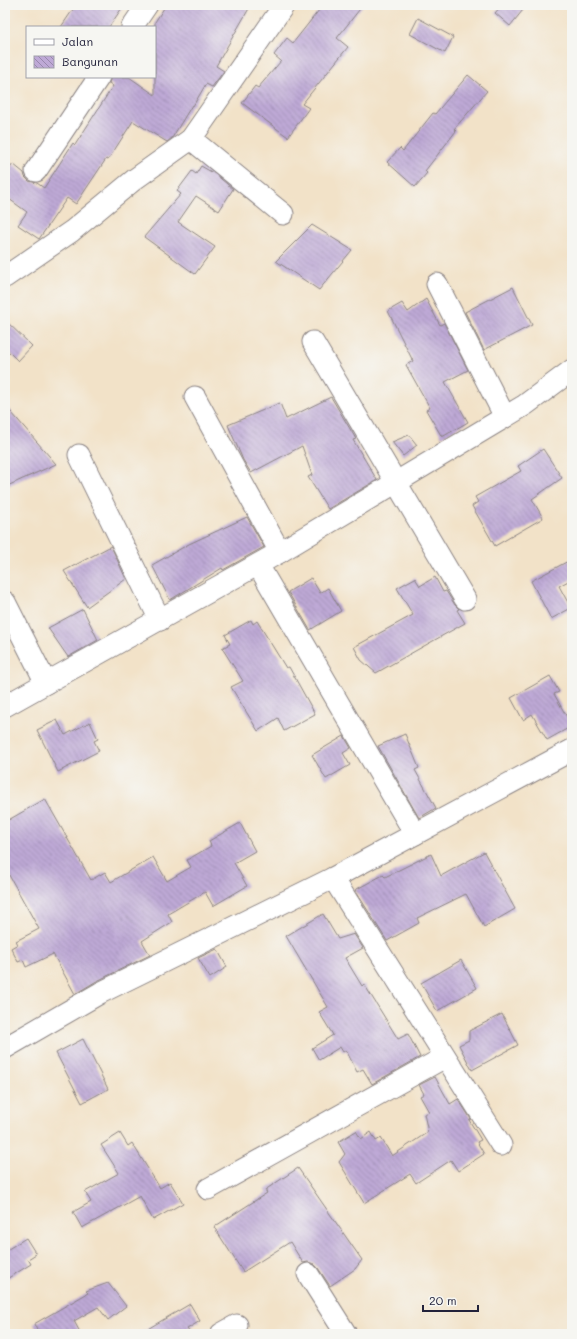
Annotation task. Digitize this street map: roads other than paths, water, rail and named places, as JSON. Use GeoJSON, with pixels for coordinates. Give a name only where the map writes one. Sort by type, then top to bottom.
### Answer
{"type":"FeatureCollection","features":[{"type":"Feature","properties":{"kind":"street"},"geometry":{"type":"LineString","coordinates":[[133,26],[147,5]]}},
{"type":"Feature","properties":{"kind":"street"},"geometry":{"type":"LineString","coordinates":[[5,277],[72,231],[135,179],[191,139],[284,5]]}},
{"type":"Feature","properties":{"kind":"street"},"geometry":{"type":"LineString","coordinates":[[36,171],[98,78]]}},
{"type":"Feature","properties":{"kind":"street"},"geometry":{"type":"LineString","coordinates":[[191,139],[283,214]]}},
{"type":"Feature","properties":{"kind":"street"},"geometry":{"type":"LineString","coordinates":[[437,284],[505,417]]}},
{"type":"Feature","properties":{"kind":"street"},"geometry":{"type":"LineString","coordinates":[[313,342],[466,599]]}},
{"type":"Feature","properties":{"kind":"street"},"geometry":{"type":"LineString","coordinates":[[5,706],[280,552],[525,405],[572,370]]}},
{"type":"Feature","properties":{"kind":"street"},"geometry":{"type":"LineString","coordinates":[[195,397],[280,552]]}},
{"type":"Feature","properties":{"kind":"street"},"geometry":{"type":"LineString","coordinates":[[79,455],[160,620]]}},
{"type":"Feature","properties":{"kind":"street"},"geometry":{"type":"LineString","coordinates":[[258,565],[415,834]]}},
{"type":"Feature","properties":{"kind":"street"},"geometry":{"type":"LineString","coordinates":[[5,602],[46,683]]}},
{"type":"Feature","properties":{"kind":"street"},"geometry":{"type":"LineString","coordinates":[[5,1048],[100,993],[333,878],[572,750]]}},
{"type":"Feature","properties":{"kind":"street"},"geometry":{"type":"LineString","coordinates":[[333,878],[501,1145]]}},
{"type":"Feature","properties":{"kind":"street"},"geometry":{"type":"LineString","coordinates":[[208,1189],[445,1057]]}},
{"type":"Feature","properties":{"kind":"street"},"geometry":{"type":"LineString","coordinates":[[308,1274],[346,1334]]}}]}
